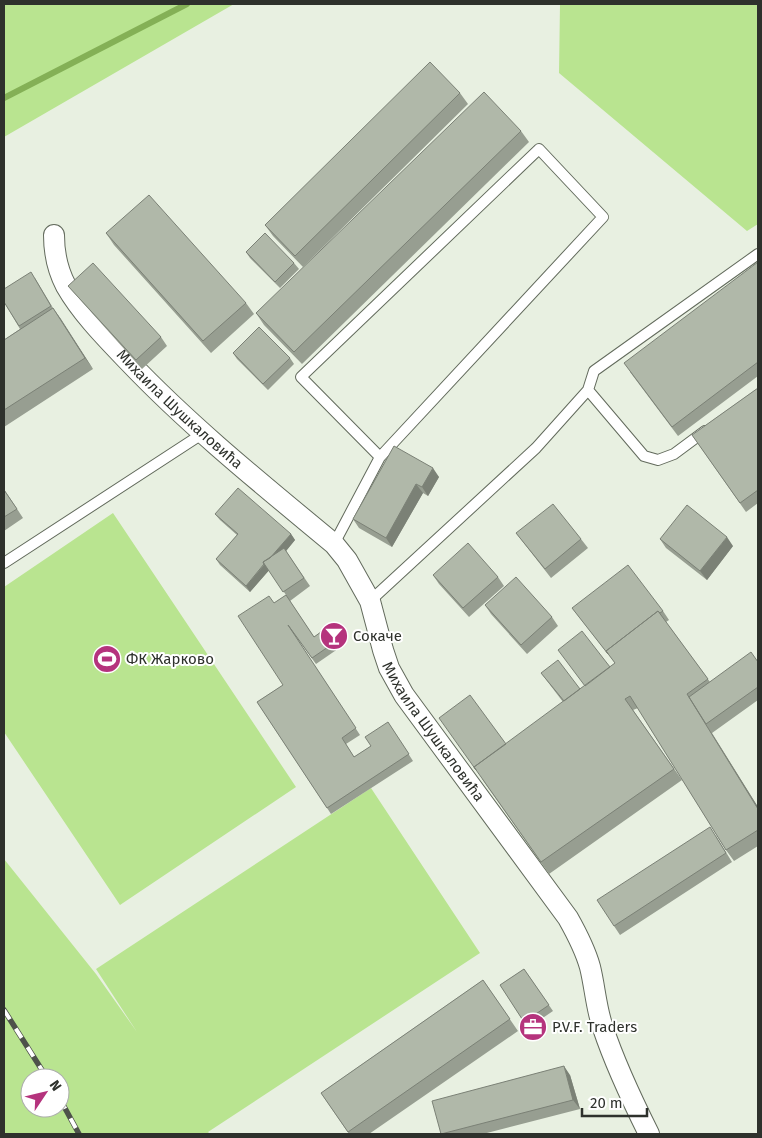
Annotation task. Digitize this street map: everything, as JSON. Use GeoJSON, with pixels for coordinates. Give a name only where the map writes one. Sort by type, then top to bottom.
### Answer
{"type":"FeatureCollection","features":[{"type":"Feature","properties":{"kind":"street","name":"Михаила Шушкаловића"},"geometry":{"type":"LineString","coordinates":[[54,235],[57,266],[67,286],[79,304],[122,355],[202,434],[334,544],[347,560],[370,601],[389,668],[404,695],[568,918],[577,933],[591,969],[594,994],[602,1027],[649,1134]]}},
{"type":"Feature","properties":{"kind":"lane"},"geometry":{"type":"LineString","coordinates":[[334,544],[380,457],[603,217],[539,149],[301,377],[380,457]]}},
{"type":"Feature","properties":{"kind":"lane"},"geometry":{"type":"LineString","coordinates":[[370,601],[536,448],[588,390],[594,371],[758,254]]}},
{"type":"Feature","properties":{"kind":"lane"},"geometry":{"type":"LineString","coordinates":[[588,390],[644,456],[658,460],[674,454],[712,426]]}},
{"type":"Feature","properties":{"kind":"lane"},"geometry":{"type":"LineString","coordinates":[[4,563],[202,434]]}},
{"type":"Feature","properties":{"kind":"green space"},"geometry":{"type":"Polygon","coordinates":[[[4,4],[234,4],[4,137],[4,4]]]}},
{"type":"Feature","properties":{"kind":"green space"},"geometry":{"type":"Polygon","coordinates":[[[560,4],[758,4],[758,224],[747,231],[559,73],[560,4]]]}},
{"type":"Feature","properties":{"kind":"green space","name":"ФК Жарково"},"geometry":{"type":"Polygon","coordinates":[[[113,513],[296,787],[120,905],[4,732],[4,587],[113,513]]]}},
{"type":"Feature","properties":{"kind":"green space"},"geometry":{"type":"Polygon","coordinates":[[[371,788],[480,953],[208,1132],[210,1134],[4,1134],[4,859],[96,974],[137,1032],[96,969],[371,788]]]}},
{"type":"Feature","properties":{"kind":"building"},"geometry":{"type":"Polygon","coordinates":[[[430,62],[460,93],[295,256],[265,225],[430,62]]]}},
{"type":"Feature","properties":{"kind":"building"},"geometry":{"type":"Polygon","coordinates":[[[484,92],[521,131],[294,352],[256,313],[484,92]]]}},
{"type":"Feature","properties":{"kind":"building"},"geometry":{"type":"Polygon","coordinates":[[[149,195],[246,303],[203,341],[106,233],[149,195]]]}},
{"type":"Feature","properties":{"kind":"building"},"geometry":{"type":"Polygon","coordinates":[[[265,233],[294,263],[275,282],[246,252],[265,233]]]}},
{"type":"Feature","properties":{"kind":"building"},"geometry":{"type":"Polygon","coordinates":[[[758,262],[758,362],[672,427],[624,363],[758,262]]]}},
{"type":"Feature","properties":{"kind":"building"},"geometry":{"type":"Polygon","coordinates":[[[93,263],[161,337],[136,360],[68,286],[93,263]]]}},
{"type":"Feature","properties":{"kind":"building"},"geometry":{"type":"Polygon","coordinates":[[[31,272],[51,306],[19,326],[4,302],[4,289],[31,272]]]}},
{"type":"Feature","properties":{"kind":"building"},"geometry":{"type":"Polygon","coordinates":[[[53,308],[85,358],[4,410],[4,340],[53,308]]]}},
{"type":"Feature","properties":{"kind":"building"},"geometry":{"type":"Polygon","coordinates":[[[259,327],[290,358],[263,384],[233,353],[259,327]]]}},
{"type":"Feature","properties":{"kind":"building"},"geometry":{"type":"Polygon","coordinates":[[[758,388],[758,490],[740,503],[692,435],[758,388]]]}},
{"type":"Feature","properties":{"kind":"building"},"geometry":{"type":"Polygon","coordinates":[[[394,446],[433,468],[422,487],[416,484],[386,538],[353,519],[394,446]]]}},
{"type":"Feature","properties":{"kind":"building"},"geometry":{"type":"Polygon","coordinates":[[[238,488],[291,534],[270,558],[263,562],[264,564],[246,586],[216,559],[238,534],[215,514],[238,488]]]}},
{"type":"Feature","properties":{"kind":"building"},"geometry":{"type":"Polygon","coordinates":[[[4,490],[17,509],[4,517],[4,490]]]}},
{"type":"Feature","properties":{"kind":"building"},"geometry":{"type":"Polygon","coordinates":[[[553,504],[581,539],[545,569],[516,533],[553,504]]]}},
{"type":"Feature","properties":{"kind":"building"},"geometry":{"type":"Polygon","coordinates":[[[687,505],[727,537],[700,571],[660,539],[687,505]]]}},
{"type":"Feature","properties":{"kind":"building"},"geometry":{"type":"Polygon","coordinates":[[[468,543],[498,577],[463,608],[433,575],[468,543]]]}},
{"type":"Feature","properties":{"kind":"building"},"geometry":{"type":"Polygon","coordinates":[[[284,548],[304,578],[283,592],[263,562],[284,548]]]}},
{"type":"Feature","properties":{"kind":"building"},"geometry":{"type":"Polygon","coordinates":[[[628,565],[663,611],[660,613],[658,611],[606,651],[608,654],[572,608],[628,565]]]}},
{"type":"Feature","properties":{"kind":"building"},"geometry":{"type":"Polygon","coordinates":[[[516,577],[552,617],[521,645],[485,605],[516,577]]]}},
{"type":"Feature","properties":{"kind":"building"},"geometry":{"type":"Polygon","coordinates":[[[286,595],[314,637],[332,624],[341,638],[312,658],[288,625],[356,728],[342,738],[354,757],[371,746],[365,737],[388,722],[409,754],[327,808],[257,702],[283,685],[238,616],[269,596],[274,603],[286,595]]]}},
{"type":"Feature","properties":{"kind":"building"},"geometry":{"type":"Polygon","coordinates":[[[658,611],[708,679],[687,694],[758,809],[758,830],[726,850],[630,696],[625,699],[674,769],[541,862],[474,767],[615,663],[606,651],[658,611]]]}},
{"type":"Feature","properties":{"kind":"building"},"geometry":{"type":"Polygon","coordinates":[[[582,631],[610,667],[585,686],[558,650],[582,631]]]}},
{"type":"Feature","properties":{"kind":"building"},"geometry":{"type":"Polygon","coordinates":[[[751,652],[758,662],[758,687],[706,724],[689,697],[751,652]]]}},
{"type":"Feature","properties":{"kind":"building"},"geometry":{"type":"Polygon","coordinates":[[[558,660],[580,689],[564,701],[541,673],[558,660]]]}},
{"type":"Feature","properties":{"kind":"building"},"geometry":{"type":"Polygon","coordinates":[[[470,695],[506,744],[474,767],[476,770],[439,718],[470,695]]]}},
{"type":"Feature","properties":{"kind":"building"},"geometry":{"type":"Polygon","coordinates":[[[710,827],[726,853],[614,926],[597,900],[710,827]]]}},
{"type":"Feature","properties":{"kind":"building"},"geometry":{"type":"Polygon","coordinates":[[[524,969],[549,1005],[524,1022],[500,985],[524,969]]]}},
{"type":"Feature","properties":{"kind":"building"},"geometry":{"type":"Polygon","coordinates":[[[483,980],[510,1019],[348,1132],[321,1093],[483,980]]]}},
{"type":"Feature","properties":{"kind":"building"},"geometry":{"type":"Polygon","coordinates":[[[564,1066],[573,1100],[441,1134],[432,1101],[564,1066]]]}},
{"type":"Feature","properties":{"kind":"waterway"},"geometry":{"type":"LineString","coordinates":[[4,98],[187,4]]}},
{"type":"Feature","properties":{"kind":"railway"},"geometry":{"type":"LineString","coordinates":[[4,1010],[41,1068]]}},
{"type":"Feature","properties":{"kind":"railway"},"geometry":{"type":"LineString","coordinates":[[70,1117],[79,1134]]}},
{"type":"Feature","properties":{"kind":"place","name":"Сокаче"},"geometry":{"type":"Point","coordinates":[334,636]}},
{"type":"Feature","properties":{"kind":"place","name":"ФК Жарково"},"geometry":{"type":"Point","coordinates":[107,659]}},
{"type":"Feature","properties":{"kind":"place","name":"P.V.F. Traders"},"geometry":{"type":"Point","coordinates":[533,1027]}}]}
